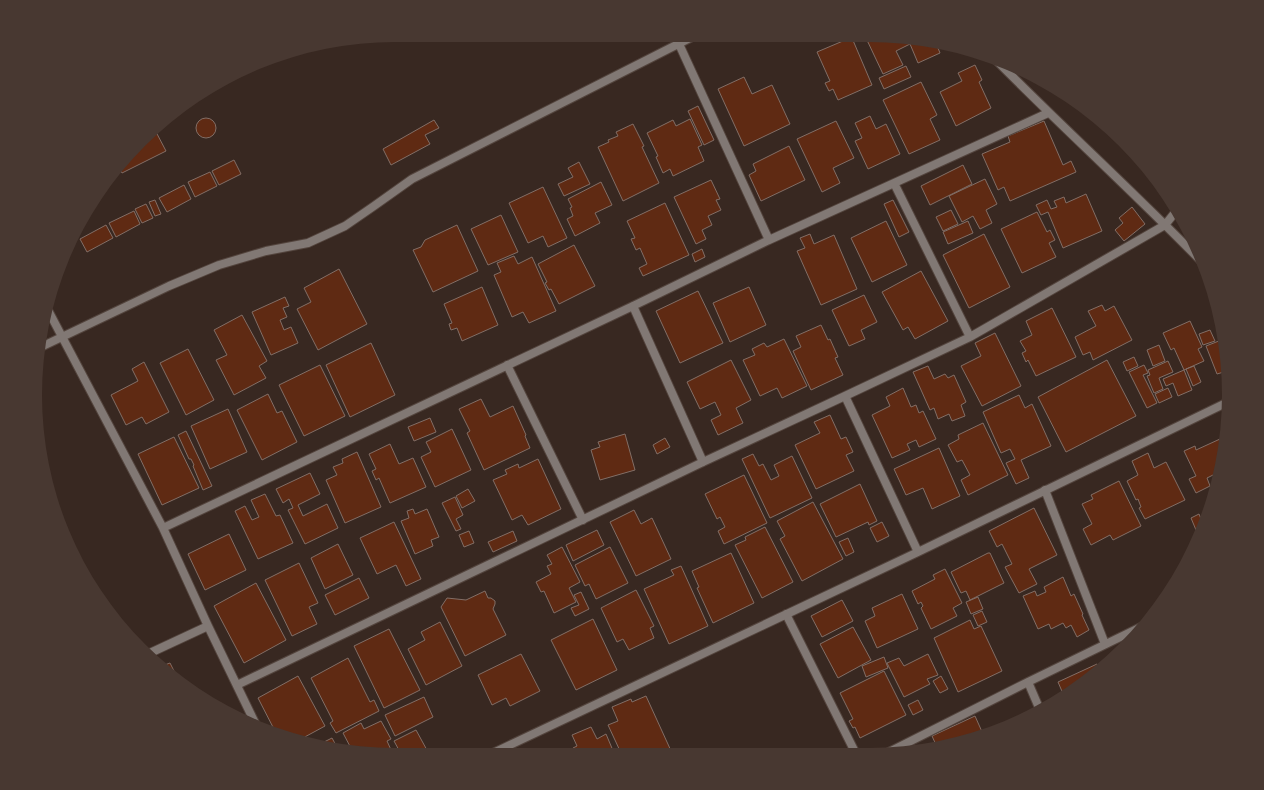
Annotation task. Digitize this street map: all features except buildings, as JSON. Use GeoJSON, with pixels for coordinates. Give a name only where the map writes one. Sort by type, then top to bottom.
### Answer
{"type":"FeatureCollection","features":[{"type":"Feature","properties":{"kind":"street"},"geometry":{"type":"LineString","coordinates":[[46,345],[169,286],[219,265],[266,251],[308,242],[345,226],[412,179],[683,42]]}},
{"type":"Feature","properties":{"kind":"street"},"geometry":{"type":"LineString","coordinates":[[679,44],[769,240]]}},
{"type":"Feature","properties":{"kind":"street"},"geometry":{"type":"LineString","coordinates":[[1005,70],[1048,113],[1191,251]]}},
{"type":"Feature","properties":{"kind":"street"},"geometry":{"type":"LineString","coordinates":[[163,528],[507,366],[769,240],[1048,113]]}},
{"type":"Feature","properties":{"kind":"street"},"geometry":{"type":"LineString","coordinates":[[894,183],[970,337]]}},
{"type":"Feature","properties":{"kind":"street"},"geometry":{"type":"LineString","coordinates":[[237,685],[703,462],[970,337],[1166,225],[1173,216]]}},
{"type":"Feature","properties":{"kind":"street"},"geometry":{"type":"LineString","coordinates":[[633,306],[703,462]]}},
{"type":"Feature","properties":{"kind":"street"},"geometry":{"type":"LineString","coordinates":[[51,316],[163,528],[253,718]]}},
{"type":"Feature","properties":{"kind":"street"},"geometry":{"type":"LineString","coordinates":[[507,366],[583,520]]}},
{"type":"Feature","properties":{"kind":"street"},"geometry":{"type":"LineString","coordinates":[[845,396],[918,552]]}},
{"type":"Feature","properties":{"kind":"street"},"geometry":{"type":"LineString","coordinates":[[501,748],[918,552],[1222,405]]}},
{"type":"Feature","properties":{"kind":"street"},"geometry":{"type":"LineString","coordinates":[[1045,490],[1105,644]]}},
{"type":"Feature","properties":{"kind":"street"},"geometry":{"type":"LineString","coordinates":[[786,614],[853,748]]}},
{"type":"Feature","properties":{"kind":"street"},"geometry":{"type":"LineString","coordinates":[[153,652],[208,626]]}},
{"type":"Feature","properties":{"kind":"street"},"geometry":{"type":"LineString","coordinates":[[899,746],[1131,632]]}},
{"type":"Feature","properties":{"kind":"street"},"geometry":{"type":"LineString","coordinates":[[1028,682],[1038,705]]}}]}
